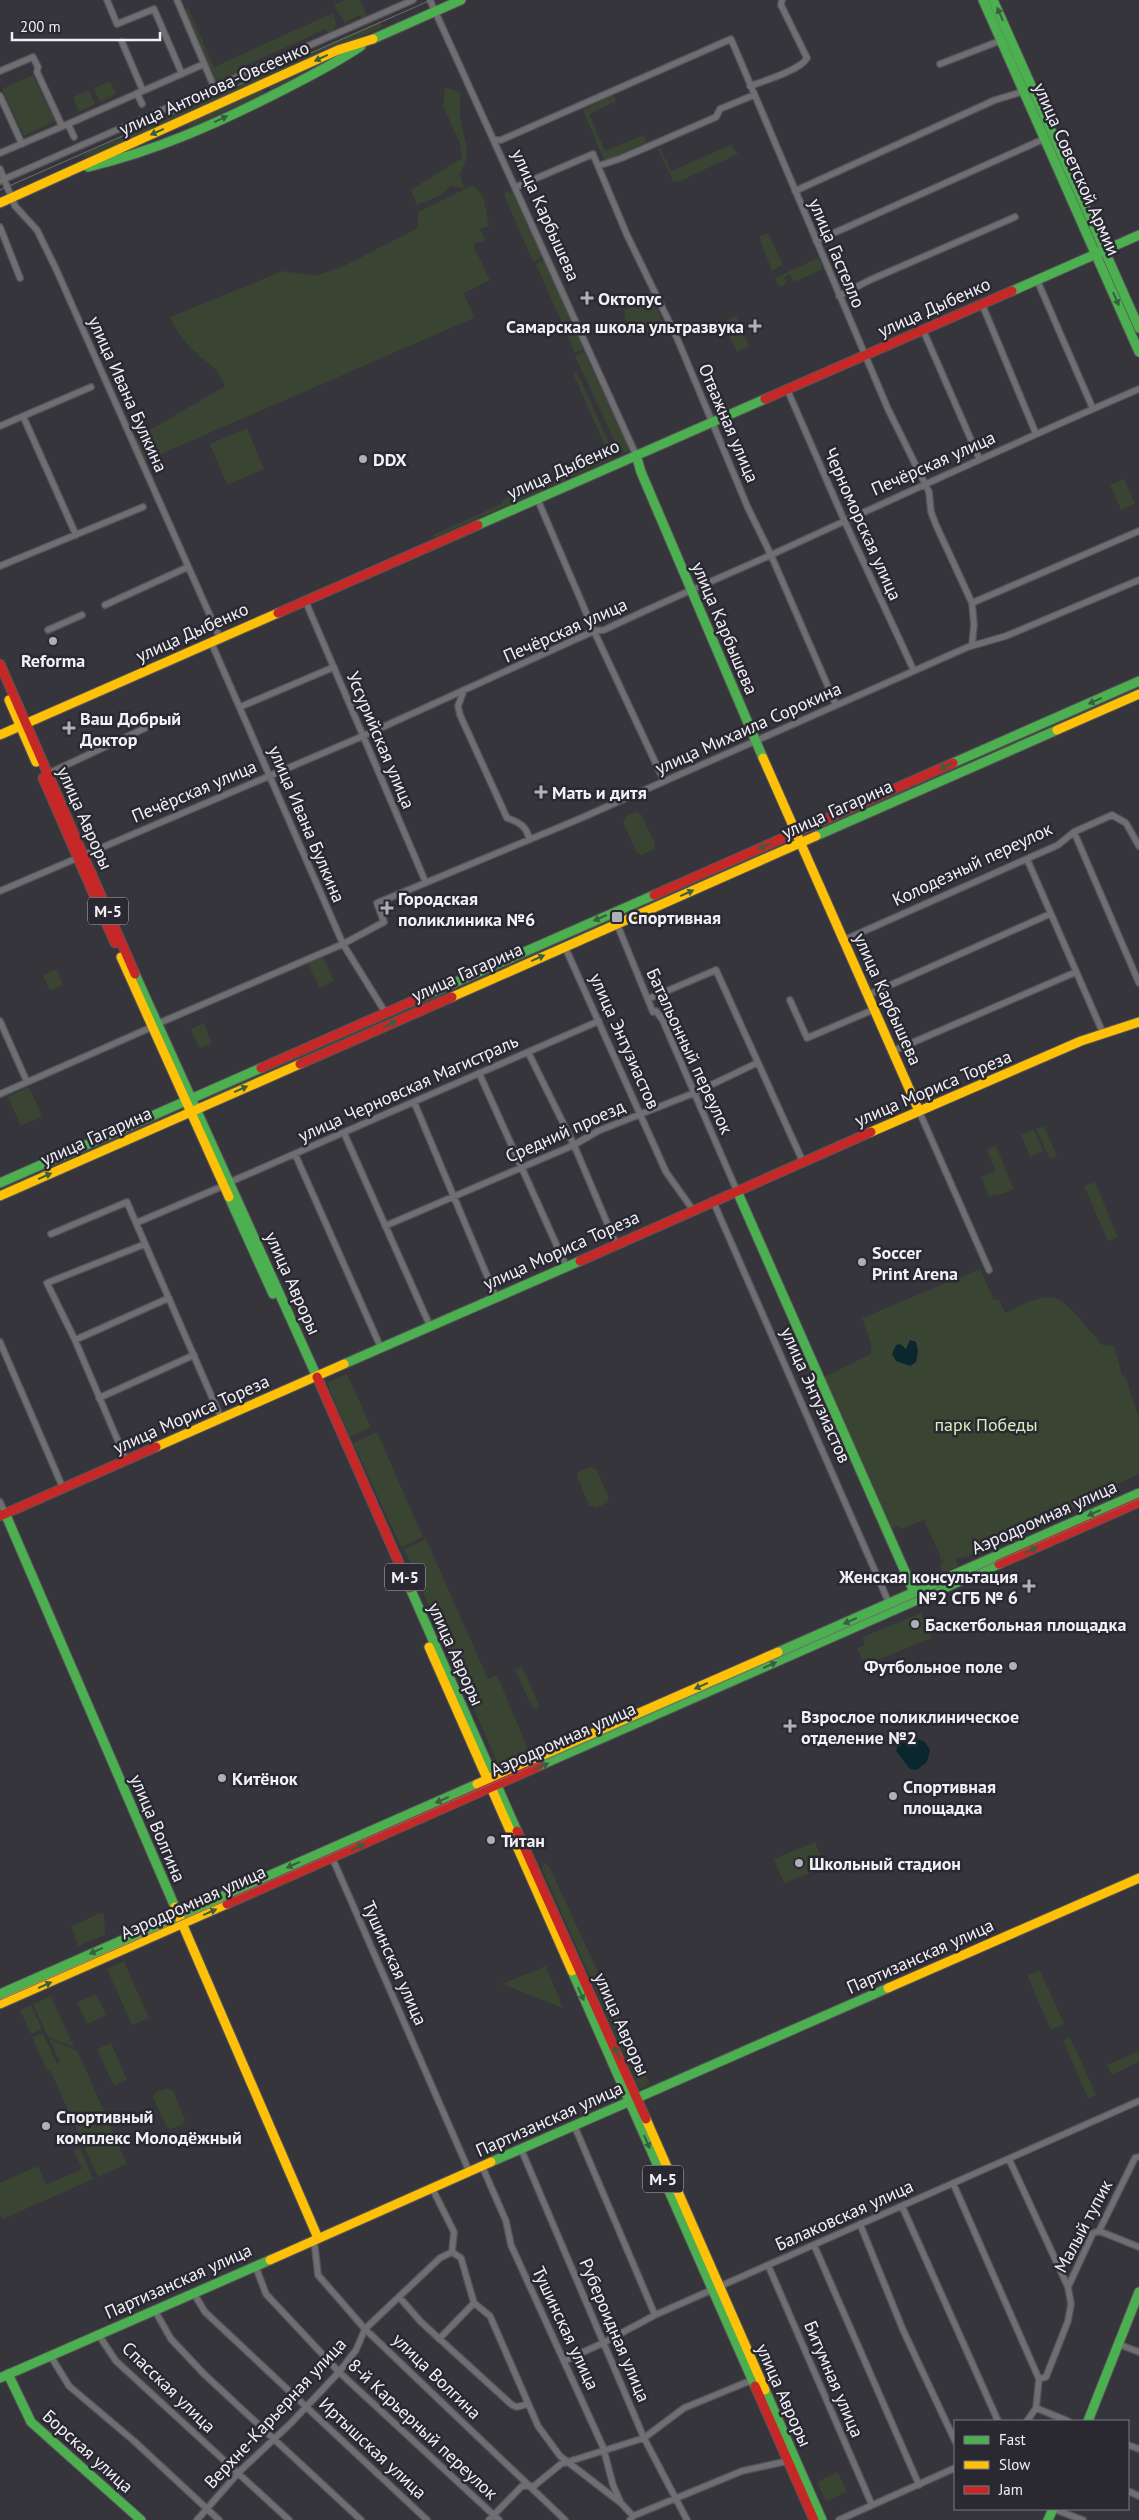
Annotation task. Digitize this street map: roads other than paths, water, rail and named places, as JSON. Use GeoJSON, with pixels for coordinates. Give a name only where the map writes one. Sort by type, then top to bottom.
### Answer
{"type":"FeatureCollection","features":[{"type":"Feature","properties":{"kind":"main road","name":"улица Антонова-Овсеенко"},"geometry":{"type":"LineString","coordinates":[[0,203],[338,50],[367,42],[461,0]]}},
{"type":"Feature","properties":{"kind":"main road","name":"улица Советской Армии"},"geometry":{"type":"LineString","coordinates":[[983,0],[1005,37],[1100,252],[1139,352]]}},
{"type":"Feature","properties":{"kind":"main road","name":"улица Советской Армии"},"geometry":{"type":"LineString","coordinates":[[993,0],[1025,91],[1100,252],[1139,328]]}},
{"type":"Feature","properties":{"kind":"main road","name":"улица Антонова-Овсеенко"},"geometry":{"type":"LineString","coordinates":[[78,169],[108,163],[192,132],[264,100],[342,60],[367,42]]}},
{"type":"Feature","properties":{"kind":"main road"},"geometry":{"type":"LineString","coordinates":[[258,87],[267,90],[264,100]]}},
{"type":"Feature","properties":{"kind":"main road"},"geometry":{"type":"LineString","coordinates":[[188,117],[185,127],[192,132]]}},
{"type":"Feature","properties":{"kind":"main road","name":"улица Дыбенко"},"geometry":{"type":"LineString","coordinates":[[0,735],[1139,235]]}},
{"type":"Feature","properties":{"kind":"main road","name":"улица Карбышева"},"geometry":{"type":"LineString","coordinates":[[636,455],[640,472],[755,740],[919,1111]]}},
{"type":"Feature","properties":{"kind":"main road","name":"улица Авроры"},"geometry":{"type":"LineString","coordinates":[[0,664],[23,725],[81,856]]}},
{"type":"Feature","properties":{"kind":"main road","name":"улица Авроры"},"geometry":{"type":"LineString","coordinates":[[0,679],[47,774],[151,1027],[188,1100],[314,1377],[716,2288],[822,2520]]}},
{"type":"Feature","properties":{"kind":"main road","name":"улица Гагарина"},"geometry":{"type":"LineString","coordinates":[[0,1183],[1139,681]]}},
{"type":"Feature","properties":{"kind":"main road","name":"улица Гагарина"},"geometry":{"type":"LineString","coordinates":[[0,1196],[1139,694]]}},
{"type":"Feature","properties":{"kind":"main road"},"geometry":{"type":"LineString","coordinates":[[818,823],[822,833]]}},
{"type":"Feature","properties":{"kind":"main road","name":"улица Энтузиастов"},"geometry":{"type":"LineString","coordinates":[[560,935],[565,946]]}},
{"type":"Feature","properties":{"kind":"main road","name":"улица Мориса Тореза"},"geometry":{"type":"LineString","coordinates":[[2,1514],[919,1111],[1103,1033],[1139,1022]]}},
{"type":"Feature","properties":{"kind":"main road","name":"улица Энтузиастов"},"geometry":{"type":"LineString","coordinates":[[737,1191],[914,1592]]}},
{"type":"Feature","properties":{"kind":"main road","name":"Аэродромная улица"},"geometry":{"type":"LineString","coordinates":[[0,1994],[332,1858],[492,1783],[889,1603],[1139,1493]]}},
{"type":"Feature","properties":{"kind":"main road","name":"Аэродромная улица"},"geometry":{"type":"LineString","coordinates":[[0,2004],[329,1849],[492,1783],[1139,1502]]}},
{"type":"Feature","properties":{"kind":"main road","name":"улица Волгина"},"geometry":{"type":"LineString","coordinates":[[2,1514],[180,1920],[316,2238]]}},
{"type":"Feature","properties":{"kind":"main road","name":"Партизанская улица"},"geometry":{"type":"LineString","coordinates":[[4,2376],[1139,1878]]}},
{"type":"Feature","properties":{"kind":"main road","name":"улица Авроры"},"geometry":{"type":"LineString","coordinates":[[716,2288],[752,2380],[814,2520]]}},
{"type":"Feature","properties":{"kind":"main road"},"geometry":{"type":"LineString","coordinates":[[1088,2420],[1139,2292]]}},
{"type":"Feature","properties":{"kind":"main road","name":"Борская улица"},"geometry":{"type":"LineString","coordinates":[[4,2376],[31,2422],[141,2520]]}},
{"type":"Feature","properties":{"kind":"street"},"geometry":{"type":"LineString","coordinates":[[107,0],[117,24],[154,9],[182,74]]}},
{"type":"Feature","properties":{"kind":"street"},"geometry":{"type":"LineString","coordinates":[[177,0],[214,87]]}},
{"type":"Feature","properties":{"kind":"street"},"geometry":{"type":"LineString","coordinates":[[2,180],[413,0]]}},
{"type":"Feature","properties":{"kind":"street","name":"улица Карбышева"},"geometry":{"type":"LineString","coordinates":[[430,0],[636,455]]}},
{"type":"Feature","properties":{"kind":"street"},"geometry":{"type":"LineString","coordinates":[[750,86],[805,63],[806,53],[782,5],[782,0]]}},
{"type":"Feature","properties":{"kind":"street"},"geometry":{"type":"LineString","coordinates":[[940,64],[1005,37]]}},
{"type":"Feature","properties":{"kind":"street","name":"улица Гастелло"},"geometry":{"type":"LineString","coordinates":[[494,140],[501,140],[731,39],[891,416],[929,492],[936,525],[972,603],[974,625],[972,646]]}},
{"type":"Feature","properties":{"kind":"street"},"geometry":{"type":"LineString","coordinates":[[122,42],[140,92],[142,104]]}},
{"type":"Feature","properties":{"kind":"street"},"geometry":{"type":"LineString","coordinates":[[0,71],[33,57],[38,68],[37,72],[65,125],[74,136]]}},
{"type":"Feature","properties":{"kind":"street"},"geometry":{"type":"LineString","coordinates":[[0,153],[204,64]]}},
{"type":"Feature","properties":{"kind":"street"},"geometry":{"type":"LineString","coordinates":[[795,191],[995,100],[1025,91]]}},
{"type":"Feature","properties":{"kind":"street"},"geometry":{"type":"LineString","coordinates":[[598,166],[622,158],[716,117],[720,110],[754,95]]}},
{"type":"Feature","properties":{"kind":"street"},"geometry":{"type":"LineString","coordinates":[[0,96],[22,144]]}},
{"type":"Feature","properties":{"kind":"street"},"geometry":{"type":"LineString","coordinates":[[816,241],[1046,138]]}},
{"type":"Feature","properties":{"kind":"street","name":"Отважная улица"},"geometry":{"type":"LineString","coordinates":[[516,187],[593,154],[713,421],[748,508],[771,554],[836,705]]}},
{"type":"Feature","properties":{"kind":"street","name":"улица Ивана Булкина"},"geometry":{"type":"LineString","coordinates":[[0,169],[2,180],[12,198],[42,240],[220,638]]}},
{"type":"Feature","properties":{"kind":"street"},"geometry":{"type":"LineString","coordinates":[[839,296],[870,280],[1015,217]]}},
{"type":"Feature","properties":{"kind":"street"},"geometry":{"type":"LineString","coordinates":[[0,228],[20,278]]}},
{"type":"Feature","properties":{"kind":"street"},"geometry":{"type":"LineString","coordinates":[[1037,280],[1093,409]]}},
{"type":"Feature","properties":{"kind":"street"},"geometry":{"type":"LineString","coordinates":[[982,304],[1036,434]]}},
{"type":"Feature","properties":{"kind":"street"},"geometry":{"type":"LineString","coordinates":[[923,330],[979,458]]}},
{"type":"Feature","properties":{"kind":"street"},"geometry":{"type":"LineString","coordinates":[[0,426],[91,387]]}},
{"type":"Feature","properties":{"kind":"street","name":"Черноморская улица"},"geometry":{"type":"LineString","coordinates":[[787,389],[844,520],[914,671]]}},
{"type":"Feature","properties":{"kind":"street","name":"Печёрская улица"},"geometry":{"type":"LineString","coordinates":[[0,891],[363,736],[594,631],[604,630],[979,458],[1139,389]]}},
{"type":"Feature","properties":{"kind":"street"},"geometry":{"type":"LineString","coordinates":[[23,416],[76,535]]}},
{"type":"Feature","properties":{"kind":"street"},"geometry":{"type":"LineString","coordinates":[[538,498],[594,631],[664,781]]}},
{"type":"Feature","properties":{"kind":"street"},"geometry":{"type":"LineString","coordinates":[[0,566],[143,507]]}},
{"type":"Feature","properties":{"kind":"street"},"geometry":{"type":"LineString","coordinates":[[972,603],[1139,531]]}},
{"type":"Feature","properties":{"kind":"street"},"geometry":{"type":"LineString","coordinates":[[105,605],[188,567]]}},
{"type":"Feature","properties":{"kind":"street","name":"улица Михаила Сорокина"},"geometry":{"type":"LineString","coordinates":[[343,944],[384,922],[377,903],[529,840],[972,646],[1006,636],[1139,580]]}},
{"type":"Feature","properties":{"kind":"street","name":"Уссурийская улица"},"geometry":{"type":"LineString","coordinates":[[305,600],[426,883]]}},
{"type":"Feature","properties":{"kind":"street"},"geometry":{"type":"LineString","coordinates":[[48,630],[82,615]]}},
{"type":"Feature","properties":{"kind":"street","name":"улица Ивана Булкина"},"geometry":{"type":"LineString","coordinates":[[211,642],[343,944],[385,1012]]}},
{"type":"Feature","properties":{"kind":"street"},"geometry":{"type":"LineString","coordinates":[[240,707],[334,668]]}},
{"type":"Feature","properties":{"kind":"street"},"geometry":{"type":"LineString","coordinates":[[464,690],[458,706],[460,715],[507,818],[518,822],[525,828],[529,840]]}},
{"type":"Feature","properties":{"kind":"street"},"geometry":{"type":"LineString","coordinates":[[47,774],[156,723]]}},
{"type":"Feature","properties":{"kind":"street","name":"Колодезный переулок"},"geometry":{"type":"LineString","coordinates":[[844,940],[1060,843],[1074,832],[1112,815],[1126,823],[1139,846]]}},
{"type":"Feature","properties":{"kind":"street"},"geometry":{"type":"LineString","coordinates":[[1074,832],[1139,983]]}},
{"type":"Feature","properties":{"kind":"street"},"geometry":{"type":"LineString","coordinates":[[1027,858],[1103,1033]]}},
{"type":"Feature","properties":{"kind":"street"},"geometry":{"type":"LineString","coordinates":[[868,995],[1050,914]]}},
{"type":"Feature","properties":{"kind":"street","name":"Батальонный переулок"},"geometry":{"type":"LineString","coordinates":[[617,924],[653,1012],[656,1011],[662,1019],[737,1191]]}},
{"type":"Feature","properties":{"kind":"street"},"geometry":{"type":"LineString","coordinates":[[0,1094],[343,944]]}},
{"type":"Feature","properties":{"kind":"street","name":"улица Энтузиастов"},"geometry":{"type":"LineString","coordinates":[[565,946],[670,1180],[693,1210]]}},
{"type":"Feature","properties":{"kind":"street"},"geometry":{"type":"LineString","coordinates":[[648,999],[716,970],[803,1162]]}},
{"type":"Feature","properties":{"kind":"street"},"geometry":{"type":"LineString","coordinates":[[893,1050],[1076,972]]}},
{"type":"Feature","properties":{"kind":"street"},"geometry":{"type":"LineString","coordinates":[[790,1000],[806,1038],[875,1009]]}},
{"type":"Feature","properties":{"kind":"street"},"geometry":{"type":"LineString","coordinates":[[0,1021],[27,1082]]}},
{"type":"Feature","properties":{"kind":"street","name":"улица Черновская Магистраль"},"geometry":{"type":"LineString","coordinates":[[136,1223],[598,1021]]}},
{"type":"Feature","properties":{"kind":"street"},"geometry":{"type":"LineString","coordinates":[[528,1052],[574,1144],[616,1244]]}},
{"type":"Feature","properties":{"kind":"street","name":"Средний проезд"},"geometry":{"type":"LineString","coordinates":[[385,1226],[522,1168],[598,1131],[694,1093],[757,1063]]}},
{"type":"Feature","properties":{"kind":"street"},"geometry":{"type":"LineString","coordinates":[[479,1073],[566,1266]]}},
{"type":"Feature","properties":{"kind":"street"},"geometry":{"type":"LineString","coordinates":[[414,1102],[496,1297]]}},
{"type":"Feature","properties":{"kind":"street","name":"улица Карбышева"},"geometry":{"type":"LineString","coordinates":[[919,1111],[989,1270]]}},
{"type":"Feature","properties":{"kind":"street"},"geometry":{"type":"LineString","coordinates":[[344,1132],[430,1326]]}},
{"type":"Feature","properties":{"kind":"street"},"geometry":{"type":"LineString","coordinates":[[295,1154],[381,1348]]}},
{"type":"Feature","properties":{"kind":"street","name":"улица Энтузиастов"},"geometry":{"type":"LineString","coordinates":[[713,1201],[889,1603]]}},
{"type":"Feature","properties":{"kind":"street"},"geometry":{"type":"LineString","coordinates":[[51,1234],[126,1202],[221,1418]]}},
{"type":"Feature","properties":{"kind":"street"},"geometry":{"type":"LineString","coordinates":[[126,1460],[75,1340],[47,1283],[145,1244]]}},
{"type":"Feature","properties":{"kind":"street"},"geometry":{"type":"LineString","coordinates":[[75,1340],[169,1298]]}},
{"type":"Feature","properties":{"kind":"street"},"geometry":{"type":"LineString","coordinates":[[0,1342],[63,1488]]}},
{"type":"Feature","properties":{"kind":"street"},"geometry":{"type":"LineString","coordinates":[[99,1398],[194,1355]]}},
{"type":"Feature","properties":{"kind":"street"},"geometry":{"type":"LineString","coordinates":[[0,1502],[2,1514]]}},
{"type":"Feature","properties":{"kind":"street","name":"Тушинская улица"},"geometry":{"type":"LineString","coordinates":[[329,1849],[469,2171]]}},
{"type":"Feature","properties":{"kind":"street","name":"Балаковская улица"},"geometry":{"type":"LineString","coordinates":[[564,2361],[605,2342],[655,2315],[1139,2101]]}},
{"type":"Feature","properties":{"kind":"street"},"geometry":{"type":"LineString","coordinates":[[574,2125],[655,2315]]}},
{"type":"Feature","properties":{"kind":"street","name":"Рубероидная улица"},"geometry":{"type":"LineString","coordinates":[[520,2149],[605,2342],[644,2438],[687,2520]]}},
{"type":"Feature","properties":{"kind":"street","name":"Малый тупик"},"geometry":{"type":"LineString","coordinates":[[1039,2379],[1046,2377],[1068,2321],[1071,2304],[1068,2287],[1093,2233],[1099,2231],[1135,2158],[1139,2157]]}},
{"type":"Feature","properties":{"kind":"street"},"geometry":{"type":"LineString","coordinates":[[1009,2158],[1068,2287]]}},
{"type":"Feature","properties":{"kind":"street","name":"Тушинская улица"},"geometry":{"type":"LineString","coordinates":[[482,2166],[506,2221],[511,2245],[603,2447],[612,2485],[621,2503]]}},
{"type":"Feature","properties":{"kind":"street"},"geometry":{"type":"LineString","coordinates":[[954,2183],[1039,2379],[1036,2408],[1027,2420]]}},
{"type":"Feature","properties":{"kind":"street"},"geometry":{"type":"LineString","coordinates":[[432,2188],[454,2232],[452,2252],[461,2258],[474,2303],[490,2316],[538,2426],[560,2456],[621,2503],[632,2518],[742,2471],[788,2461]]}},
{"type":"Feature","properties":{"kind":"street"},"geometry":{"type":"LineString","coordinates":[[902,2206],[998,2420]]}},
{"type":"Feature","properties":{"kind":"street"},"geometry":{"type":"LineString","coordinates":[[860,2224],[903,2330],[939,2411],[954,2439]]}},
{"type":"Feature","properties":{"kind":"street"},"geometry":{"type":"LineString","coordinates":[[1099,2231],[1139,2246]]}},
{"type":"Feature","properties":{"kind":"street","name":"улица Волгина"},"geometry":{"type":"LineString","coordinates":[[316,2238],[318,2275],[365,2329],[565,2520]]}},
{"type":"Feature","properties":{"kind":"street"},"geometry":{"type":"LineString","coordinates":[[814,2245],[919,2485]]}},
{"type":"Feature","properties":{"kind":"street","name":"Верхне-Карьерная улица"},"geometry":{"type":"LineString","coordinates":[[197,2520],[239,2472],[291,2423],[339,2372],[356,2350],[365,2329],[400,2298],[440,2258],[452,2252]]}},
{"type":"Feature","properties":{"kind":"street","name":"8-й Карьерный переулок"},"geometry":{"type":"LineString","coordinates":[[254,2265],[266,2294],[339,2372],[492,2518],[499,2520]]}},
{"type":"Feature","properties":{"kind":"street","name":"Битумная улица"},"geometry":{"type":"LineString","coordinates":[[768,2265],[872,2506]]}},
{"type":"Feature","properties":{"kind":"street","name":"Иртышская улица"},"geometry":{"type":"LineString","coordinates":[[193,2292],[205,2312],[427,2520]]}},
{"type":"Feature","properties":{"kind":"street"},"geometry":{"type":"LineString","coordinates":[[400,2298],[421,2322],[512,2405],[517,2407],[528,2404]]}},
{"type":"Feature","properties":{"kind":"street"},"geometry":{"type":"LineString","coordinates":[[440,2338],[474,2303]]}},
{"type":"Feature","properties":{"kind":"street"},"geometry":{"type":"LineString","coordinates":[[154,2310],[171,2339],[204,2374],[361,2520]]}},
{"type":"Feature","properties":{"kind":"street","name":"Спасская улица"},"geometry":{"type":"LineString","coordinates":[[98,2334],[116,2362],[239,2472],[289,2520]]}},
{"type":"Feature","properties":{"kind":"street"},"geometry":{"type":"LineString","coordinates":[[1118,2344],[1139,2352]]}},
{"type":"Feature","properties":{"kind":"street"},"geometry":{"type":"LineString","coordinates":[[50,2355],[69,2386],[134,2441],[168,2475],[219,2520]]}},
{"type":"Feature","properties":{"kind":"street"},"geometry":{"type":"LineString","coordinates":[[492,2518],[522,2486],[534,2486],[556,2467],[644,2438],[684,2408],[752,2380]]}},
{"type":"Feature","properties":{"kind":"street"},"geometry":{"type":"LineString","coordinates":[[1036,2408],[1066,2420]]}},
{"type":"Feature","properties":{"kind":"street"},"geometry":{"type":"LineString","coordinates":[[839,2520],[954,2468]]}},
{"type":"Feature","properties":{"kind":"street"},"geometry":{"type":"LineString","coordinates":[[1056,2510],[1083,2520]]}},
{"type":"Feature","properties":{"kind":"water"},"geometry":{"type":"Polygon","coordinates":[[[910,1340],[916,1342],[918,1351],[916,1362],[910,1366],[896,1361],[892,1354],[896,1345],[900,1344],[906,1349],[910,1340]]]}},
{"type":"Feature","properties":{"kind":"water"},"geometry":{"type":"Polygon","coordinates":[[[916,1738],[925,1742],[930,1750],[927,1762],[917,1770],[910,1769],[896,1751],[899,1742],[916,1738]]]}},
{"type":"Feature","properties":{"kind":"tram line"},"geometry":{"type":"LineString","coordinates":[[0,190],[431,0]]}},
{"type":"Feature","properties":{"kind":"tram line"},"geometry":{"type":"LineString","coordinates":[[0,2000],[1139,1499]]}},
{"type":"Feature","properties":{"kind":"place","name":"Октопус"},"geometry":{"type":"Point","coordinates":[587,298]}},
{"type":"Feature","properties":{"kind":"place","name":"Самарская школа ультразвука"},"geometry":{"type":"Point","coordinates":[755,326]}},
{"type":"Feature","properties":{"kind":"place","name":"DDX"},"geometry":{"type":"Point","coordinates":[363,459]}},
{"type":"Feature","properties":{"kind":"place","name":"Reforma"},"geometry":{"type":"Point","coordinates":[53,641]}},
{"type":"Feature","properties":{"kind":"place","name":"Ваш Добрый Доктор"},"geometry":{"type":"Point","coordinates":[69,728]}},
{"type":"Feature","properties":{"kind":"place","name":"Мать и дитя"},"geometry":{"type":"Point","coordinates":[541,792]}},
{"type":"Feature","properties":{"kind":"place","name":"Городская поликлиника №6"},"geometry":{"type":"Point","coordinates":[387,908]}},
{"type":"Feature","properties":{"kind":"place","name":"Спортивная"},"geometry":{"type":"Point","coordinates":[617,917]}},
{"type":"Feature","properties":{"kind":"place","name":"Soccer Print Arena"},"geometry":{"type":"Point","coordinates":[862,1262]}},
{"type":"Feature","properties":{"kind":"place","name":"Женская консультация №2 СГБ № 6"},"geometry":{"type":"Point","coordinates":[1029,1586]}},
{"type":"Feature","properties":{"kind":"place","name":"Баскетбольная площадка"},"geometry":{"type":"Point","coordinates":[915,1624]}},
{"type":"Feature","properties":{"kind":"place","name":"Футбольное поле"},"geometry":{"type":"Point","coordinates":[1013,1666]}},
{"type":"Feature","properties":{"kind":"place","name":"Взрослое поликлиническое отделение №2"},"geometry":{"type":"Point","coordinates":[790,1726]}},
{"type":"Feature","properties":{"kind":"place","name":"Китёнок"},"geometry":{"type":"Point","coordinates":[222,1778]}},
{"type":"Feature","properties":{"kind":"place","name":"Спортивная площадка"},"geometry":{"type":"Point","coordinates":[893,1796]}},
{"type":"Feature","properties":{"kind":"place","name":"Титан"},"geometry":{"type":"Point","coordinates":[491,1840]}},
{"type":"Feature","properties":{"kind":"place","name":"Школьный стадион"},"geometry":{"type":"Point","coordinates":[799,1863]}},
{"type":"Feature","properties":{"kind":"place","name":"Спортивный комплекс Молодёжный"},"geometry":{"type":"Point","coordinates":[46,2126]}},
{"type":"Feature","properties":{"kind":"park label","name":"парк Победы"},"geometry":{"type":"Point","coordinates":[986,1424]}}]}
